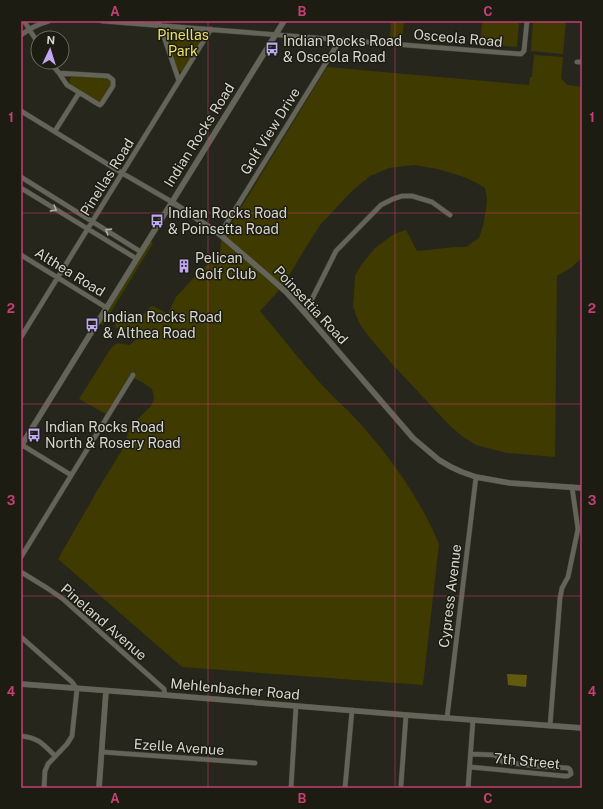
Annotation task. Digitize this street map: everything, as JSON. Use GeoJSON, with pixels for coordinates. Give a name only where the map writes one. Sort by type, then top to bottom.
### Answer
{"type":"FeatureCollection","features":[{"type":"Feature","properties":{"kind":"street"},"geometry":{"type":"LineString","coordinates":[[24,21],[29,29]]}},
{"type":"Feature","properties":{"kind":"street"},"geometry":{"type":"LineString","coordinates":[[21,36],[29,29],[49,21]]}},
{"type":"Feature","properties":{"kind":"street","name":"Osceola Road"},"geometry":{"type":"LineString","coordinates":[[102,21],[159,22],[275,35],[521,54],[524,51],[527,21]]}},
{"type":"Feature","properties":{"kind":"street","name":"Indian Rocks Road"},"geometry":{"type":"LineString","coordinates":[[21,445],[284,21]]}},
{"type":"Feature","properties":{"kind":"street"},"geometry":{"type":"LineString","coordinates":[[159,22],[179,81]]}},
{"type":"Feature","properties":{"kind":"street","name":"Pinellas Road"},"geometry":{"type":"LineString","coordinates":[[21,337],[211,29]]}},
{"type":"Feature","properties":{"kind":"street","name":"Golf View Drive"},"geometry":{"type":"LineString","coordinates":[[220,234],[340,40]]}},
{"type":"Feature","properties":{"kind":"street"},"geometry":{"type":"LineString","coordinates":[[59,72],[104,75],[113,80],[113,86],[100,105],[68,85],[59,72]]}},
{"type":"Feature","properties":{"kind":"street"},"geometry":{"type":"LineString","coordinates":[[54,131],[79,93]]}},
{"type":"Feature","properties":{"kind":"street","name":"Poinsettia Road"},"geometry":{"type":"LineString","coordinates":[[21,111],[172,202],[220,234],[286,292],[413,438],[439,460],[451,467],[476,477],[510,482],[582,488]]}},
{"type":"Feature","properties":{"kind":"street"},"geometry":{"type":"LineString","coordinates":[[21,177],[141,252]]}},
{"type":"Feature","properties":{"kind":"street"},"geometry":{"type":"LineString","coordinates":[[21,188],[87,230],[137,259]]}},
{"type":"Feature","properties":{"kind":"street"},"geometry":{"type":"LineString","coordinates":[[305,313],[336,251],[381,205],[402,196],[412,196],[432,202],[450,215]]}},
{"type":"Feature","properties":{"kind":"street","name":"Althea Road"},"geometry":{"type":"LineString","coordinates":[[21,255],[107,308]]}},
{"type":"Feature","properties":{"kind":"street"},"geometry":{"type":"LineString","coordinates":[[21,557],[133,375]]}},
{"type":"Feature","properties":{"kind":"street"},"geometry":{"type":"LineString","coordinates":[[21,445],[71,475]]}},
{"type":"Feature","properties":{"kind":"street","name":"Cypress Avenue"},"geometry":{"type":"LineString","coordinates":[[447,718],[476,477]]}},
{"type":"Feature","properties":{"kind":"street"},"geometry":{"type":"LineString","coordinates":[[550,726],[560,598],[562,588],[568,576],[578,529],[572,487]]}},
{"type":"Feature","properties":{"kind":"street","name":"Pineland Avenue"},"geometry":{"type":"LineString","coordinates":[[21,572],[63,599],[164,689],[165,695]]}},
{"type":"Feature","properties":{"kind":"street"},"geometry":{"type":"LineString","coordinates":[[21,637],[72,682],[76,689],[72,736],[67,744],[48,764],[44,788]]}},
{"type":"Feature","properties":{"kind":"street","name":"Mehlenbacher Road"},"geometry":{"type":"LineString","coordinates":[[21,684],[582,728]]}},
{"type":"Feature","properties":{"kind":"street"},"geometry":{"type":"LineString","coordinates":[[99,788],[106,691]]}},
{"type":"Feature","properties":{"kind":"street"},"geometry":{"type":"LineString","coordinates":[[291,788],[296,706]]}},
{"type":"Feature","properties":{"kind":"street"},"geometry":{"type":"LineString","coordinates":[[345,788],[352,710]]}},
{"type":"Feature","properties":{"kind":"street"},"geometry":{"type":"LineString","coordinates":[[401,785],[406,715]]}},
{"type":"Feature","properties":{"kind":"street"},"geometry":{"type":"LineString","coordinates":[[468,788],[473,720]]}},
{"type":"Feature","properties":{"kind":"street"},"geometry":{"type":"LineString","coordinates":[[21,736],[34,738],[55,756]]}},
{"type":"Feature","properties":{"kind":"street","name":"Ezelle Avenue"},"geometry":{"type":"LineString","coordinates":[[102,752],[255,763]]}},
{"type":"Feature","properties":{"kind":"street","name":"7th Street"},"geometry":{"type":"LineString","coordinates":[[470,767],[564,776],[571,774],[569,768],[503,762],[495,755],[471,754]]}},
{"type":"Feature","properties":{"kind":"green space"},"geometry":{"type":"Polygon","coordinates":[[[391,21],[404,21],[402,42],[390,41],[391,21]]]}},
{"type":"Feature","properties":{"kind":"green space"},"geometry":{"type":"Polygon","coordinates":[[[482,21],[519,21],[517,47],[480,44],[482,21]]]}},
{"type":"Feature","properties":{"kind":"green space"},"geometry":{"type":"Polygon","coordinates":[[[533,21],[566,22],[563,54],[531,51],[533,21]]]}},
{"type":"Feature","properties":{"kind":"green space","name":"Pinellas Park"},"geometry":{"type":"Polygon","coordinates":[[[166,28],[204,30],[205,32],[182,72],[178,71],[164,31],[166,28]]]}},
{"type":"Feature","properties":{"kind":"green space"},"geometry":{"type":"Polygon","coordinates":[[[534,55],[563,57],[561,79],[567,85],[582,87],[582,258],[572,267],[557,276],[555,457],[507,453],[476,445],[462,436],[450,426],[393,365],[359,323],[353,307],[355,276],[361,265],[375,248],[394,234],[406,230],[417,251],[466,247],[479,238],[483,226],[487,199],[485,188],[464,177],[438,169],[414,165],[389,168],[370,176],[352,191],[321,224],[283,286],[260,311],[330,394],[352,414],[380,446],[403,478],[432,527],[439,544],[423,685],[182,667],[58,559],[122,450],[131,426],[151,406],[154,398],[152,389],[129,376],[106,414],[79,399],[111,348],[117,343],[130,345],[136,339],[128,329],[115,327],[117,319],[120,315],[127,311],[143,315],[150,307],[153,306],[168,314],[176,297],[200,271],[220,253],[221,240],[327,67],[529,85],[530,77],[532,77],[534,55]]]}},
{"type":"Feature","properties":{"kind":"green space"},"geometry":{"type":"Polygon","coordinates":[[[72,76],[108,78],[111,80],[112,84],[101,101],[97,102],[72,87],[69,80],[72,76]]]}},
{"type":"Feature","properties":{"kind":"green space"},"geometry":{"type":"Polygon","coordinates":[[[150,241],[153,243],[103,325],[100,323],[150,241]]]}},
{"type":"Feature","properties":{"kind":"shaded area"},"geometry":{"type":"Polygon","coordinates":[[[507,674],[527,675],[526,687],[508,685],[507,674]]]}},
{"type":"Feature","properties":{"kind":"place","name":"Indian Rocks Road & Osceola Road"},"geometry":{"type":"Point","coordinates":[272,49]}},
{"type":"Feature","properties":{"kind":"place","name":"Indian Rocks Road & Poinsetta Road"},"geometry":{"type":"Point","coordinates":[157,221]}},
{"type":"Feature","properties":{"kind":"place","name":"Pelican Golf Club"},"geometry":{"type":"Point","coordinates":[184,266]}},
{"type":"Feature","properties":{"kind":"place","name":"Indian Rocks Road & Althea Road"},"geometry":{"type":"Point","coordinates":[92,325]}},
{"type":"Feature","properties":{"kind":"place","name":"Indian Rocks Road North & Rosery Road"},"geometry":{"type":"Point","coordinates":[34,435]}}]}
